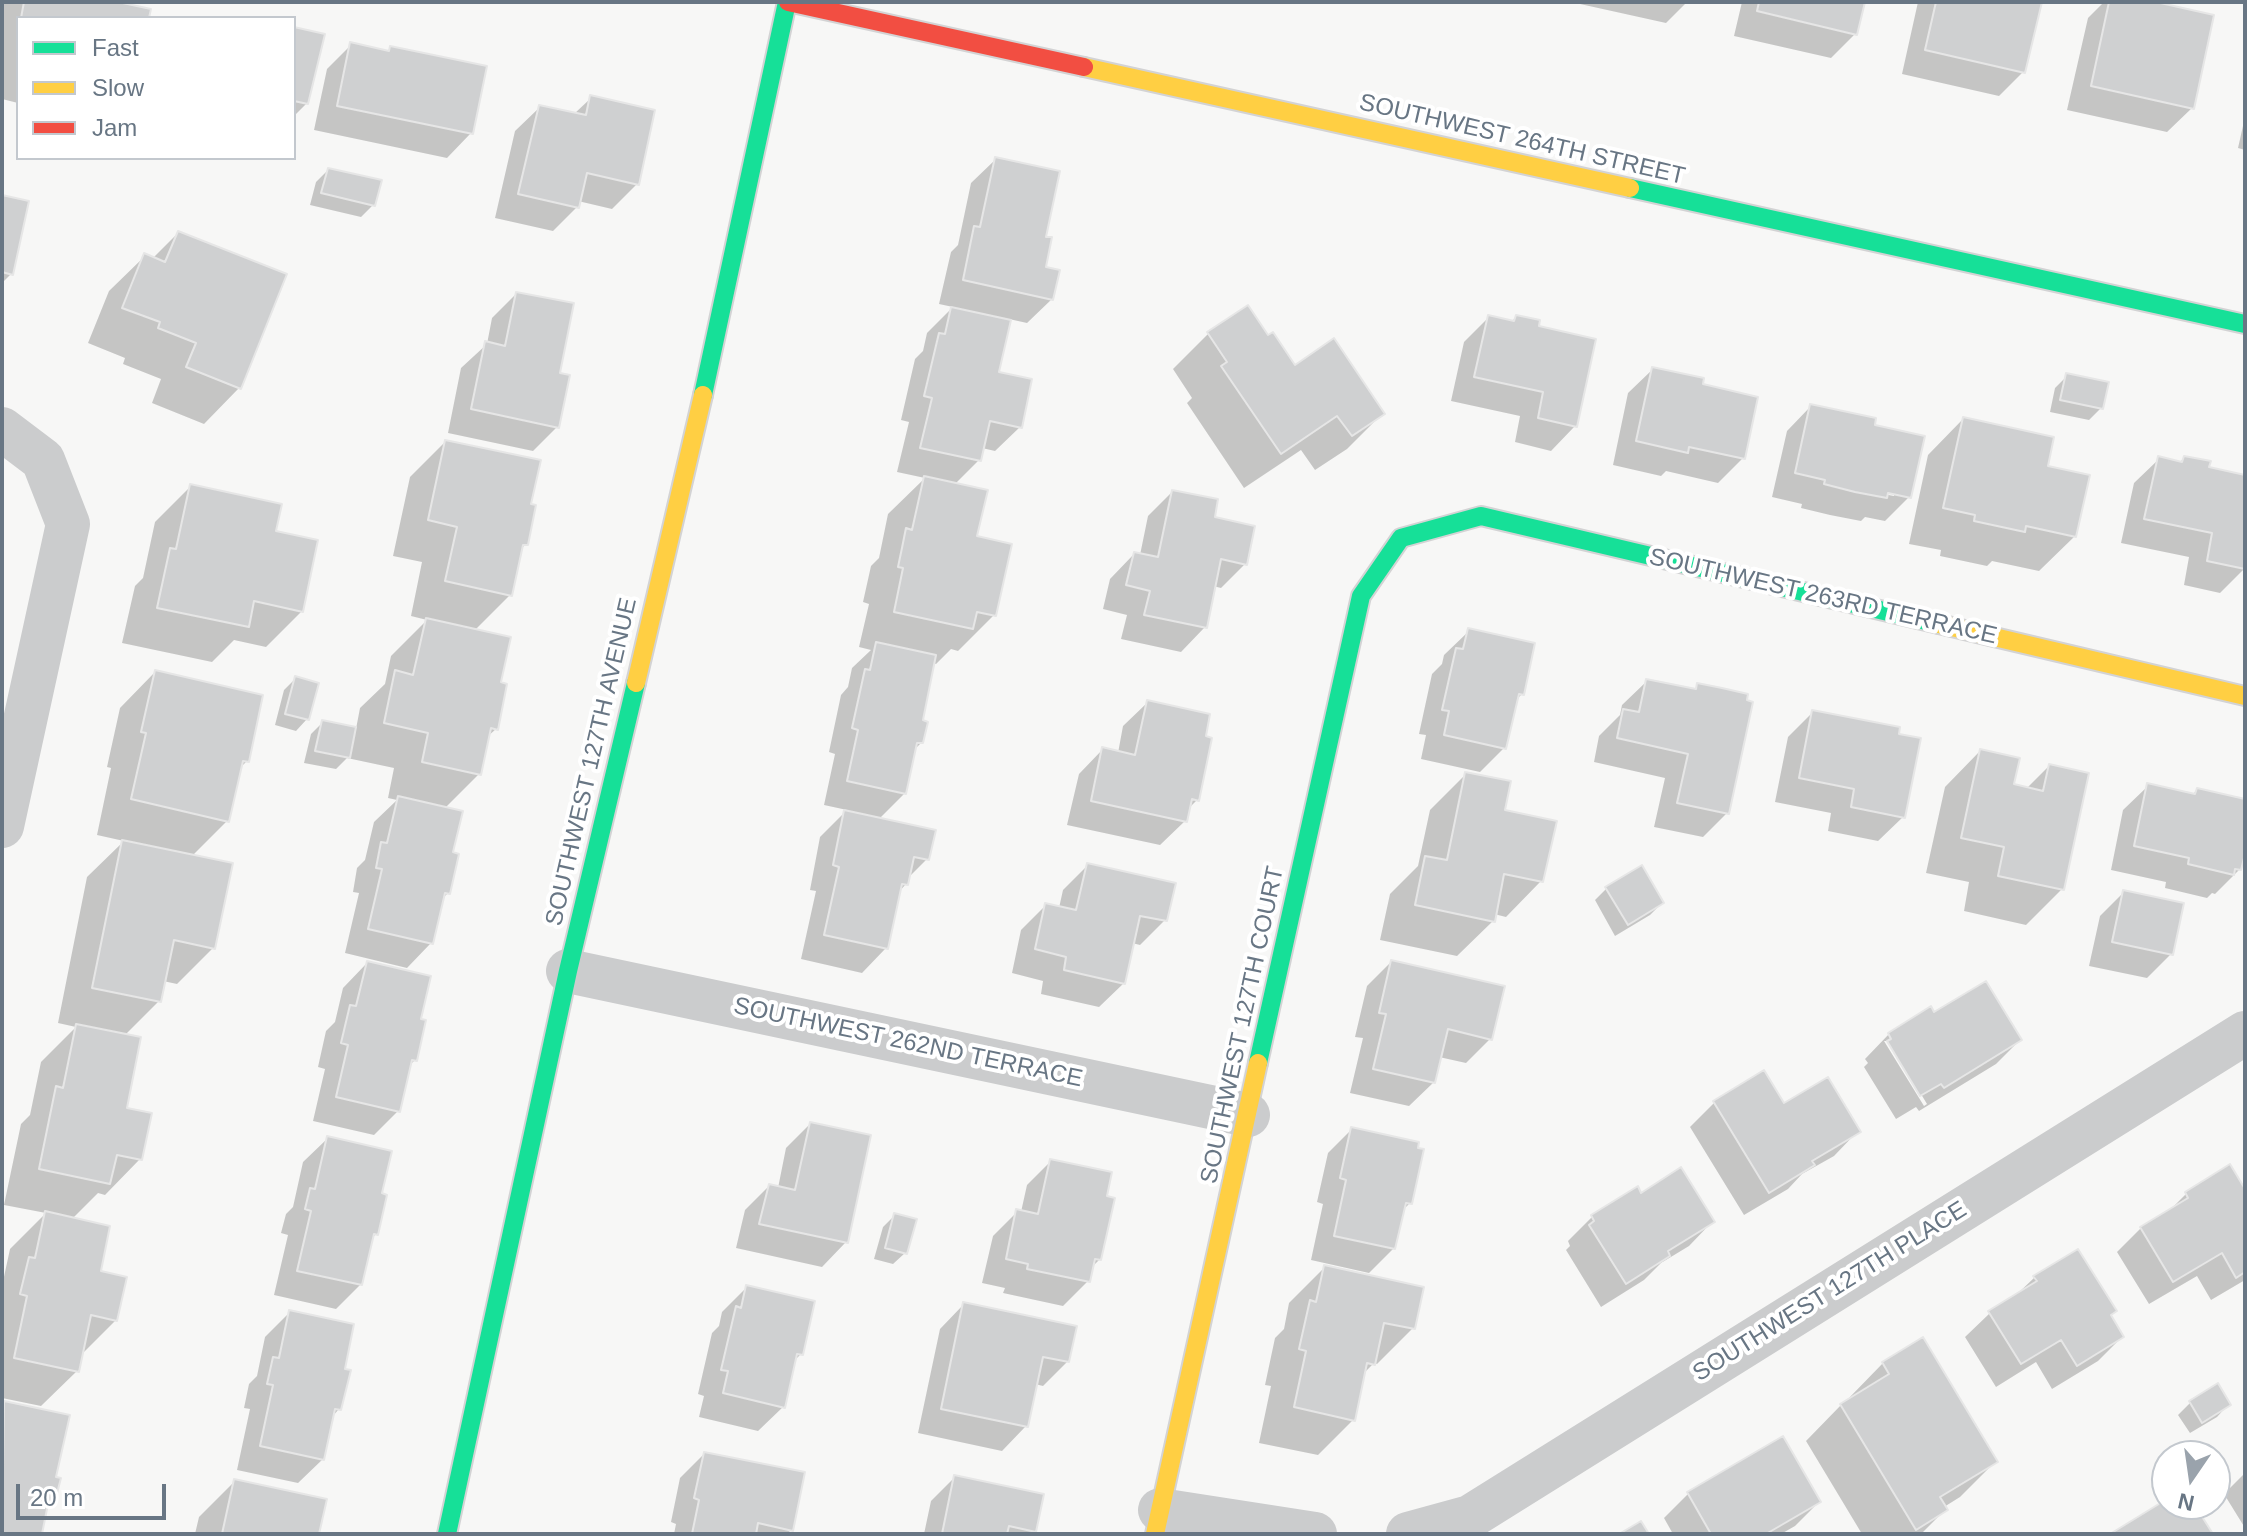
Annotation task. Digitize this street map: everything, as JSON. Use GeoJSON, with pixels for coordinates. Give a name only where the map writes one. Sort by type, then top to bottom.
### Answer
{"type":"FeatureCollection","features":[{"type":"Feature","properties":{"kind":"street","name":"SOUTHWEST 264TH STREET"},"geometry":{"type":"LineString","coordinates":[[787,2],[2245,324]]}},
{"type":"Feature","properties":{"kind":"street","name":"SOUTHWEST 127TH AVENUE"},"geometry":{"type":"LineString","coordinates":[[447,1534],[568,971],[696,426],[787,2]]}},
{"type":"Feature","properties":{"kind":"street"},"geometry":{"type":"LineString","coordinates":[[2,429],[43,460],[68,524],[2,826]]}},
{"type":"Feature","properties":{"kind":"street","name":"SOUTHWEST 263RD TERRACE"},"geometry":{"type":"LineString","coordinates":[[1401,538],[1481,516],[2245,696]]}},
{"type":"Feature","properties":{"kind":"street","name":"SOUTHWEST 127TH COURT"},"geometry":{"type":"LineString","coordinates":[[1157,1522],[1361,596],[1401,538]]}},
{"type":"Feature","properties":{"kind":"street","name":"SOUTHWEST 262ND TERRACE"},"geometry":{"type":"LineString","coordinates":[[568,971],[1248,1115]]}},
{"type":"Feature","properties":{"kind":"street","name":"SOUTHWEST 127TH PLACE"},"geometry":{"type":"LineString","coordinates":[[1408,1534],[1470,1517],[2245,1033]]}},
{"type":"Feature","properties":{"kind":"street"},"geometry":{"type":"LineString","coordinates":[[1157,1522],[1315,1534]]}},
{"type":"Feature","properties":{"kind":"building"},"geometry":{"type":"Polygon","coordinates":[[[24,2],[118,2],[151,9],[149,16],[21,16],[24,2]]]}},
{"type":"Feature","properties":{"kind":"building"},"geometry":{"type":"Polygon","coordinates":[[[1759,2],[1865,2],[1857,35],[1757,11],[1759,2]]]}},
{"type":"Feature","properties":{"kind":"building"},"geometry":{"type":"Polygon","coordinates":[[[1936,2],[2042,2],[2025,73],[1925,50],[1936,2]]]}},
{"type":"Feature","properties":{"kind":"building"},"geometry":{"type":"Polygon","coordinates":[[[2109,2],[2156,2],[2214,15],[2194,109],[2091,86],[2109,2]]]}},
{"type":"Feature","properties":{"kind":"building"},"geometry":{"type":"Polygon","coordinates":[[[296,27],[325,34],[308,104],[296,101],[296,27]]]}},
{"type":"Feature","properties":{"kind":"building"},"geometry":{"type":"Polygon","coordinates":[[[350,42],[389,51],[390,46],[487,66],[473,134],[337,106],[350,42]]]}},
{"type":"Feature","properties":{"kind":"building"},"geometry":{"type":"Polygon","coordinates":[[[590,95],[655,110],[639,185],[587,173],[579,208],[518,194],[539,105],[586,115],[590,95]]]}},
{"type":"Feature","properties":{"kind":"building"},"geometry":{"type":"Polygon","coordinates":[[[995,157],[1060,171],[1046,237],[1052,237],[1046,267],[1060,270],[1053,300],[963,280],[974,226],[980,227],[995,157]]]}},
{"type":"Feature","properties":{"kind":"building"},"geometry":{"type":"Polygon","coordinates":[[[328,168],[382,180],[375,206],[321,193],[328,168]]]}},
{"type":"Feature","properties":{"kind":"building"},"geometry":{"type":"Polygon","coordinates":[[[2,195],[29,201],[13,275],[2,272],[2,195]]]}},
{"type":"Feature","properties":{"kind":"building"},"geometry":{"type":"Polygon","coordinates":[[[178,231],[287,274],[241,389],[186,367],[196,343],[158,328],[160,322],[122,308],[144,253],[165,262],[178,231]]]}},
{"type":"Feature","properties":{"kind":"building"},"geometry":{"type":"Polygon","coordinates":[[[516,292],[574,303],[560,373],[570,375],[559,428],[471,409],[485,341],[505,346],[516,292]]]}},
{"type":"Feature","properties":{"kind":"building"},"geometry":{"type":"Polygon","coordinates":[[[1248,305],[1268,335],[1273,332],[1295,365],[1334,338],[1385,414],[1352,436],[1337,416],[1281,454],[1221,366],[1227,362],[1207,332],[1248,305]]]}},
{"type":"Feature","properties":{"kind":"building"},"geometry":{"type":"Polygon","coordinates":[[[951,307],[1011,320],[999,372],[1032,379],[1022,428],[990,421],[981,461],[920,448],[932,398],[924,396],[939,333],[945,334],[951,307]]]}},
{"type":"Feature","properties":{"kind":"building"},"geometry":{"type":"Polygon","coordinates":[[[1488,315],[1514,321],[1516,315],[1540,320],[1539,326],[1596,339],[1577,427],[1538,418],[1543,392],[1474,377],[1488,315]]]}},
{"type":"Feature","properties":{"kind":"building"},"geometry":{"type":"Polygon","coordinates":[[[1652,367],[1704,378],[1703,384],[1758,397],[1745,459],[1689,447],[1688,453],[1636,441],[1652,367]]]}},
{"type":"Feature","properties":{"kind":"building"},"geometry":{"type":"Polygon","coordinates":[[[2066,373],[2109,382],[2103,409],[2060,400],[2066,373]]]}},
{"type":"Feature","properties":{"kind":"building"},"geometry":{"type":"Polygon","coordinates":[[[1810,404],[1876,418],[1875,425],[1925,436],[1911,498],[1888,493],[1887,498],[1855,492],[1795,473],[1810,404]]]}},
{"type":"Feature","properties":{"kind":"building"},"geometry":{"type":"Polygon","coordinates":[[[1963,417],[2054,437],[2048,466],[2090,475],[2076,537],[2026,526],[2025,532],[1974,521],[1975,515],[1943,508],[1963,417]]]}},
{"type":"Feature","properties":{"kind":"building"},"geometry":{"type":"Polygon","coordinates":[[[445,440],[541,460],[531,504],[536,505],[528,545],[523,545],[512,596],[445,581],[457,527],[428,520],[445,440]]]}},
{"type":"Feature","properties":{"kind":"building"},"geometry":{"type":"Polygon","coordinates":[[[2158,456],[2182,462],[2184,456],[2211,461],[2209,467],[2245,475],[2245,569],[2207,561],[2212,533],[2144,519],[2158,456]]]}},
{"type":"Feature","properties":{"kind":"building"},"geometry":{"type":"Polygon","coordinates":[[[924,476],[988,490],[977,536],[1012,544],[996,616],[977,612],[973,629],[894,612],[903,568],[898,567],[906,528],[912,530],[924,476]]]}},
{"type":"Feature","properties":{"kind":"building"},"geometry":{"type":"Polygon","coordinates":[[[190,484],[282,504],[276,531],[318,540],[303,612],[254,601],[249,627],[157,608],[170,548],[176,549],[190,484]]]}},
{"type":"Feature","properties":{"kind":"building"},"geometry":{"type":"Polygon","coordinates":[[[1172,490],[1218,499],[1215,517],[1255,526],[1247,565],[1221,559],[1207,628],[1144,615],[1150,591],[1126,585],[1134,552],[1158,557],[1172,490]]]}},
{"type":"Feature","properties":{"kind":"building"},"geometry":{"type":"Polygon","coordinates":[[[426,618],[511,637],[501,682],[507,684],[498,730],[491,728],[481,775],[422,762],[428,733],[384,723],[395,670],[413,675],[426,618]]]}},
{"type":"Feature","properties":{"kind":"building"},"geometry":{"type":"Polygon","coordinates":[[[1468,628],[1535,643],[1524,695],[1519,694],[1506,749],[1444,735],[1449,711],[1442,710],[1456,648],[1463,649],[1468,628]]]}},
{"type":"Feature","properties":{"kind":"building"},"geometry":{"type":"Polygon","coordinates":[[[876,642],[936,655],[923,720],[928,722],[923,743],[917,743],[906,794],[847,781],[858,730],[852,728],[865,669],[870,670],[876,642]]]}},
{"type":"Feature","properties":{"kind":"building"},"geometry":{"type":"Polygon","coordinates":[[[155,670],[263,695],[249,762],[243,761],[229,822],[131,799],[146,733],[141,732],[155,670]]]}},
{"type":"Feature","properties":{"kind":"building"},"geometry":{"type":"Polygon","coordinates":[[[295,676],[319,683],[309,720],[285,714],[295,676]]]}},
{"type":"Feature","properties":{"kind":"building"},"geometry":{"type":"Polygon","coordinates":[[[1646,679],[1696,689],[1697,683],[1722,688],[1748,694],[1747,700],[1753,702],[1729,814],[1677,803],[1688,754],[1617,738],[1623,709],[1639,712],[1646,679]]]}},
{"type":"Feature","properties":{"kind":"building"},"geometry":{"type":"Polygon","coordinates":[[[1147,700],[1210,714],[1206,736],[1212,738],[1199,801],[1192,799],[1187,822],[1091,801],[1102,747],[1135,755],[1147,700]]]}},
{"type":"Feature","properties":{"kind":"building"},"geometry":{"type":"Polygon","coordinates":[[[1812,710],[1900,727],[1899,734],[1921,738],[1905,818],[1851,807],[1854,789],[1799,778],[1812,710]]]}},
{"type":"Feature","properties":{"kind":"building"},"geometry":{"type":"Polygon","coordinates":[[[322,720],[356,727],[350,758],[315,751],[322,720]]]}},
{"type":"Feature","properties":{"kind":"building"},"geometry":{"type":"Polygon","coordinates":[[[1980,749],[2020,758],[2014,784],[2043,791],[2049,764],[2089,773],[2064,890],[1998,876],[2004,847],[1961,838],[1980,749]]]}},
{"type":"Feature","properties":{"kind":"building"},"geometry":{"type":"Polygon","coordinates":[[[1465,772],[1511,781],[1505,810],[1557,821],[1543,882],[1504,874],[1495,922],[1415,905],[1425,856],[1447,860],[1465,772]]]}},
{"type":"Feature","properties":{"kind":"building"},"geometry":{"type":"Polygon","coordinates":[[[2147,783],[2195,794],[2197,788],[2245,799],[2245,854],[2241,870],[2235,869],[2234,875],[2188,864],[2189,858],[2134,846],[2147,783]]]}},
{"type":"Feature","properties":{"kind":"building"},"geometry":{"type":"Polygon","coordinates":[[[398,796],[463,811],[453,852],[459,854],[450,894],[445,893],[433,944],[368,929],[382,869],[376,868],[381,842],[387,843],[398,796]]]}},
{"type":"Feature","properties":{"kind":"building"},"geometry":{"type":"Polygon","coordinates":[[[844,810],[936,830],[929,860],[914,857],[908,885],[902,884],[888,949],[824,935],[839,867],[833,865],[844,810]]]}},
{"type":"Feature","properties":{"kind":"building"},"geometry":{"type":"Polygon","coordinates":[[[122,840],[233,863],[215,949],[174,940],[161,1002],[92,988],[122,840]]]}},
{"type":"Feature","properties":{"kind":"building"},"geometry":{"type":"Polygon","coordinates":[[[1087,863],[1176,883],[1167,921],[1140,916],[1125,984],[1064,970],[1066,957],[1035,949],[1045,903],[1076,910],[1087,863]]]}},
{"type":"Feature","properties":{"kind":"building"},"geometry":{"type":"Polygon","coordinates":[[[1642,865],[1664,903],[1628,925],[1605,887],[1642,865]]]}},
{"type":"Feature","properties":{"kind":"building"},"geometry":{"type":"Polygon","coordinates":[[[2123,890],[2184,903],[2173,955],[2112,942],[2123,890]]]}},
{"type":"Feature","properties":{"kind":"building"},"geometry":{"type":"Polygon","coordinates":[[[1391,960],[1505,986],[1492,1040],[1448,1029],[1435,1083],[1373,1069],[1386,1014],[1379,1013],[1391,960]]]}},
{"type":"Feature","properties":{"kind":"building"},"geometry":{"type":"Polygon","coordinates":[[[367,961],[431,976],[421,1019],[426,1020],[417,1061],[412,1060],[400,1112],[336,1097],[348,1045],[341,1043],[350,1005],[356,1006],[367,961]]]}},
{"type":"Feature","properties":{"kind":"building"},"geometry":{"type":"Polygon","coordinates":[[[1986,981],[2022,1040],[1944,1088],[1941,1084],[1920,1096],[1887,1041],[1891,1039],[1888,1033],[1931,1006],[1934,1012],[1986,981]]]}},
{"type":"Feature","properties":{"kind":"building"},"geometry":{"type":"Polygon","coordinates":[[[76,1024],[141,1037],[127,1108],[152,1113],[142,1160],[117,1155],[110,1184],[39,1169],[56,1086],[63,1088],[76,1024]]]}},
{"type":"Feature","properties":{"kind":"building"},"geometry":{"type":"Polygon","coordinates":[[[1764,1070],[1784,1103],[1828,1077],[1861,1132],[1812,1161],[1815,1165],[1769,1193],[1713,1101],[1764,1070]]]}},
{"type":"Feature","properties":{"kind":"building"},"geometry":{"type":"Polygon","coordinates":[[[810,1122],[871,1135],[848,1243],[759,1224],[769,1184],[795,1190],[810,1122]]]}},
{"type":"Feature","properties":{"kind":"building"},"geometry":{"type":"Polygon","coordinates":[[[1351,1127],[1419,1142],[1418,1148],[1424,1149],[1412,1204],[1406,1203],[1395,1249],[1334,1236],[1346,1180],[1340,1178],[1351,1127]]]}},
{"type":"Feature","properties":{"kind":"building"},"geometry":{"type":"Polygon","coordinates":[[[327,1136],[392,1151],[382,1193],[387,1195],[362,1285],[297,1271],[311,1211],[305,1209],[310,1188],[315,1189],[327,1136]]]}},
{"type":"Feature","properties":{"kind":"building"},"geometry":{"type":"Polygon","coordinates":[[[1050,1159],[1112,1172],[1107,1196],[1115,1198],[1101,1260],[1095,1259],[1090,1282],[1027,1269],[1028,1264],[1006,1259],[1016,1209],[1038,1214],[1050,1159]]]}},
{"type":"Feature","properties":{"kind":"building"},"geometry":{"type":"Polygon","coordinates":[[[2230,1164],[2245,1189],[2245,1272],[2236,1278],[2222,1253],[2173,1282],[2140,1227],[2188,1198],[2185,1192],[2230,1164]]]}},
{"type":"Feature","properties":{"kind":"building"},"geometry":{"type":"Polygon","coordinates":[[[1681,1167],[1715,1222],[1668,1251],[1670,1256],[1626,1284],[1589,1225],[1594,1221],[1591,1215],[1638,1186],[1641,1193],[1681,1167]]]}},
{"type":"Feature","properties":{"kind":"building"},"geometry":{"type":"Polygon","coordinates":[[[45,1211],[110,1226],[101,1271],[127,1277],[117,1321],[91,1315],[79,1372],[14,1358],[27,1296],[20,1294],[29,1257],[35,1258],[45,1211]]]}},
{"type":"Feature","properties":{"kind":"building"},"geometry":{"type":"Polygon","coordinates":[[[894,1213],[917,1219],[907,1254],[885,1248],[894,1213]]]}},
{"type":"Feature","properties":{"kind":"building"},"geometry":{"type":"Polygon","coordinates":[[[2078,1249],[2117,1311],[2111,1315],[2124,1337],[2077,1366],[2061,1340],[2021,1364],[1988,1311],[2037,1281],[2033,1276],[2078,1249]]]}},
{"type":"Feature","properties":{"kind":"building"},"geometry":{"type":"Polygon","coordinates":[[[1324,1265],[1424,1287],[1415,1329],[1384,1323],[1375,1365],[1367,1363],[1355,1421],[1294,1407],[1306,1351],[1299,1349],[1310,1300],[1316,1302],[1324,1265]]]}},
{"type":"Feature","properties":{"kind":"building"},"geometry":{"type":"Polygon","coordinates":[[[746,1285],[815,1301],[803,1355],[797,1354],[785,1408],[723,1393],[728,1371],[721,1370],[736,1306],[741,1308],[746,1285]]]}},
{"type":"Feature","properties":{"kind":"building"},"geometry":{"type":"Polygon","coordinates":[[[963,1302],[1077,1326],[1069,1362],[1043,1357],[1028,1427],[941,1409],[963,1302]]]}},
{"type":"Feature","properties":{"kind":"building"},"geometry":{"type":"Polygon","coordinates":[[[289,1310],[354,1324],[345,1369],[351,1370],[341,1410],[335,1409],[324,1460],[260,1446],[273,1385],[267,1384],[273,1357],[279,1358],[289,1310]]]}},
{"type":"Feature","properties":{"kind":"building"},"geometry":{"type":"Polygon","coordinates":[[[1923,1337],[1998,1462],[1940,1497],[1948,1510],[1916,1530],[1840,1404],[1889,1374],[1882,1362],[1923,1337]]]}},
{"type":"Feature","properties":{"kind":"building"},"geometry":{"type":"Polygon","coordinates":[[[2218,1383],[2231,1405],[2202,1423],[2189,1401],[2218,1383]]]}},
{"type":"Feature","properties":{"kind":"building"},"geometry":{"type":"Polygon","coordinates":[[[4,1401],[70,1415],[56,1477],[61,1478],[54,1505],[48,1504],[42,1534],[2,1534],[4,1401]]]}},
{"type":"Feature","properties":{"kind":"building"},"geometry":{"type":"Polygon","coordinates":[[[1783,1436],[1821,1502],[1766,1534],[1711,1534],[1687,1492],[1783,1436]]]}},
{"type":"Feature","properties":{"kind":"building"},"geometry":{"type":"Polygon","coordinates":[[[704,1452],[805,1472],[793,1531],[758,1523],[756,1534],[692,1534],[699,1500],[694,1498],[704,1452]]]}},
{"type":"Feature","properties":{"kind":"building"},"geometry":{"type":"Polygon","coordinates":[[[954,1475],[1044,1494],[1036,1532],[1009,1526],[1007,1534],[942,1534],[954,1475]]]}},
{"type":"Feature","properties":{"kind":"building"},"geometry":{"type":"Polygon","coordinates":[[[234,1479],[327,1499],[319,1534],[222,1534],[234,1479]]]}},
{"type":"Feature","properties":{"kind":"building"},"geometry":{"type":"Polygon","coordinates":[[[2151,1509],[2151,1520],[2204,1520],[2213,1534],[2110,1534],[2151,1509]]]}},
{"type":"Feature","properties":{"kind":"building"},"geometry":{"type":"Polygon","coordinates":[[[1641,1521],[1649,1534],[1619,1534],[1641,1521]]]}},
{"type":"Feature","properties":{"kind":"traffic: fast"},"geometry":{"type":"LineString","coordinates":[[703,395],[787,2]]}},
{"type":"Feature","properties":{"kind":"traffic: fast"},"geometry":{"type":"LineString","coordinates":[[1630,188],[2245,324]]}},
{"type":"Feature","properties":{"kind":"traffic: fast"},"geometry":{"type":"LineString","coordinates":[[1258,1063],[1361,596],[1401,538],[1481,516],[1939,624]]}},
{"type":"Feature","properties":{"kind":"traffic: fast"},"geometry":{"type":"LineString","coordinates":[[447,1534],[568,971],[636,683]]}},
{"type":"Feature","properties":{"kind":"traffic: slow"},"geometry":{"type":"LineString","coordinates":[[1084,67],[1630,188]]}},
{"type":"Feature","properties":{"kind":"traffic: slow"},"geometry":{"type":"LineString","coordinates":[[636,683],[703,395]]}},
{"type":"Feature","properties":{"kind":"traffic: slow"},"geometry":{"type":"LineString","coordinates":[[1939,624],[2245,696]]}},
{"type":"Feature","properties":{"kind":"traffic: slow"},"geometry":{"type":"LineString","coordinates":[[1155,1534],[1258,1063]]}},
{"type":"Feature","properties":{"kind":"traffic: jam"},"geometry":{"type":"LineString","coordinates":[[788,2],[1084,67]]}}]}
